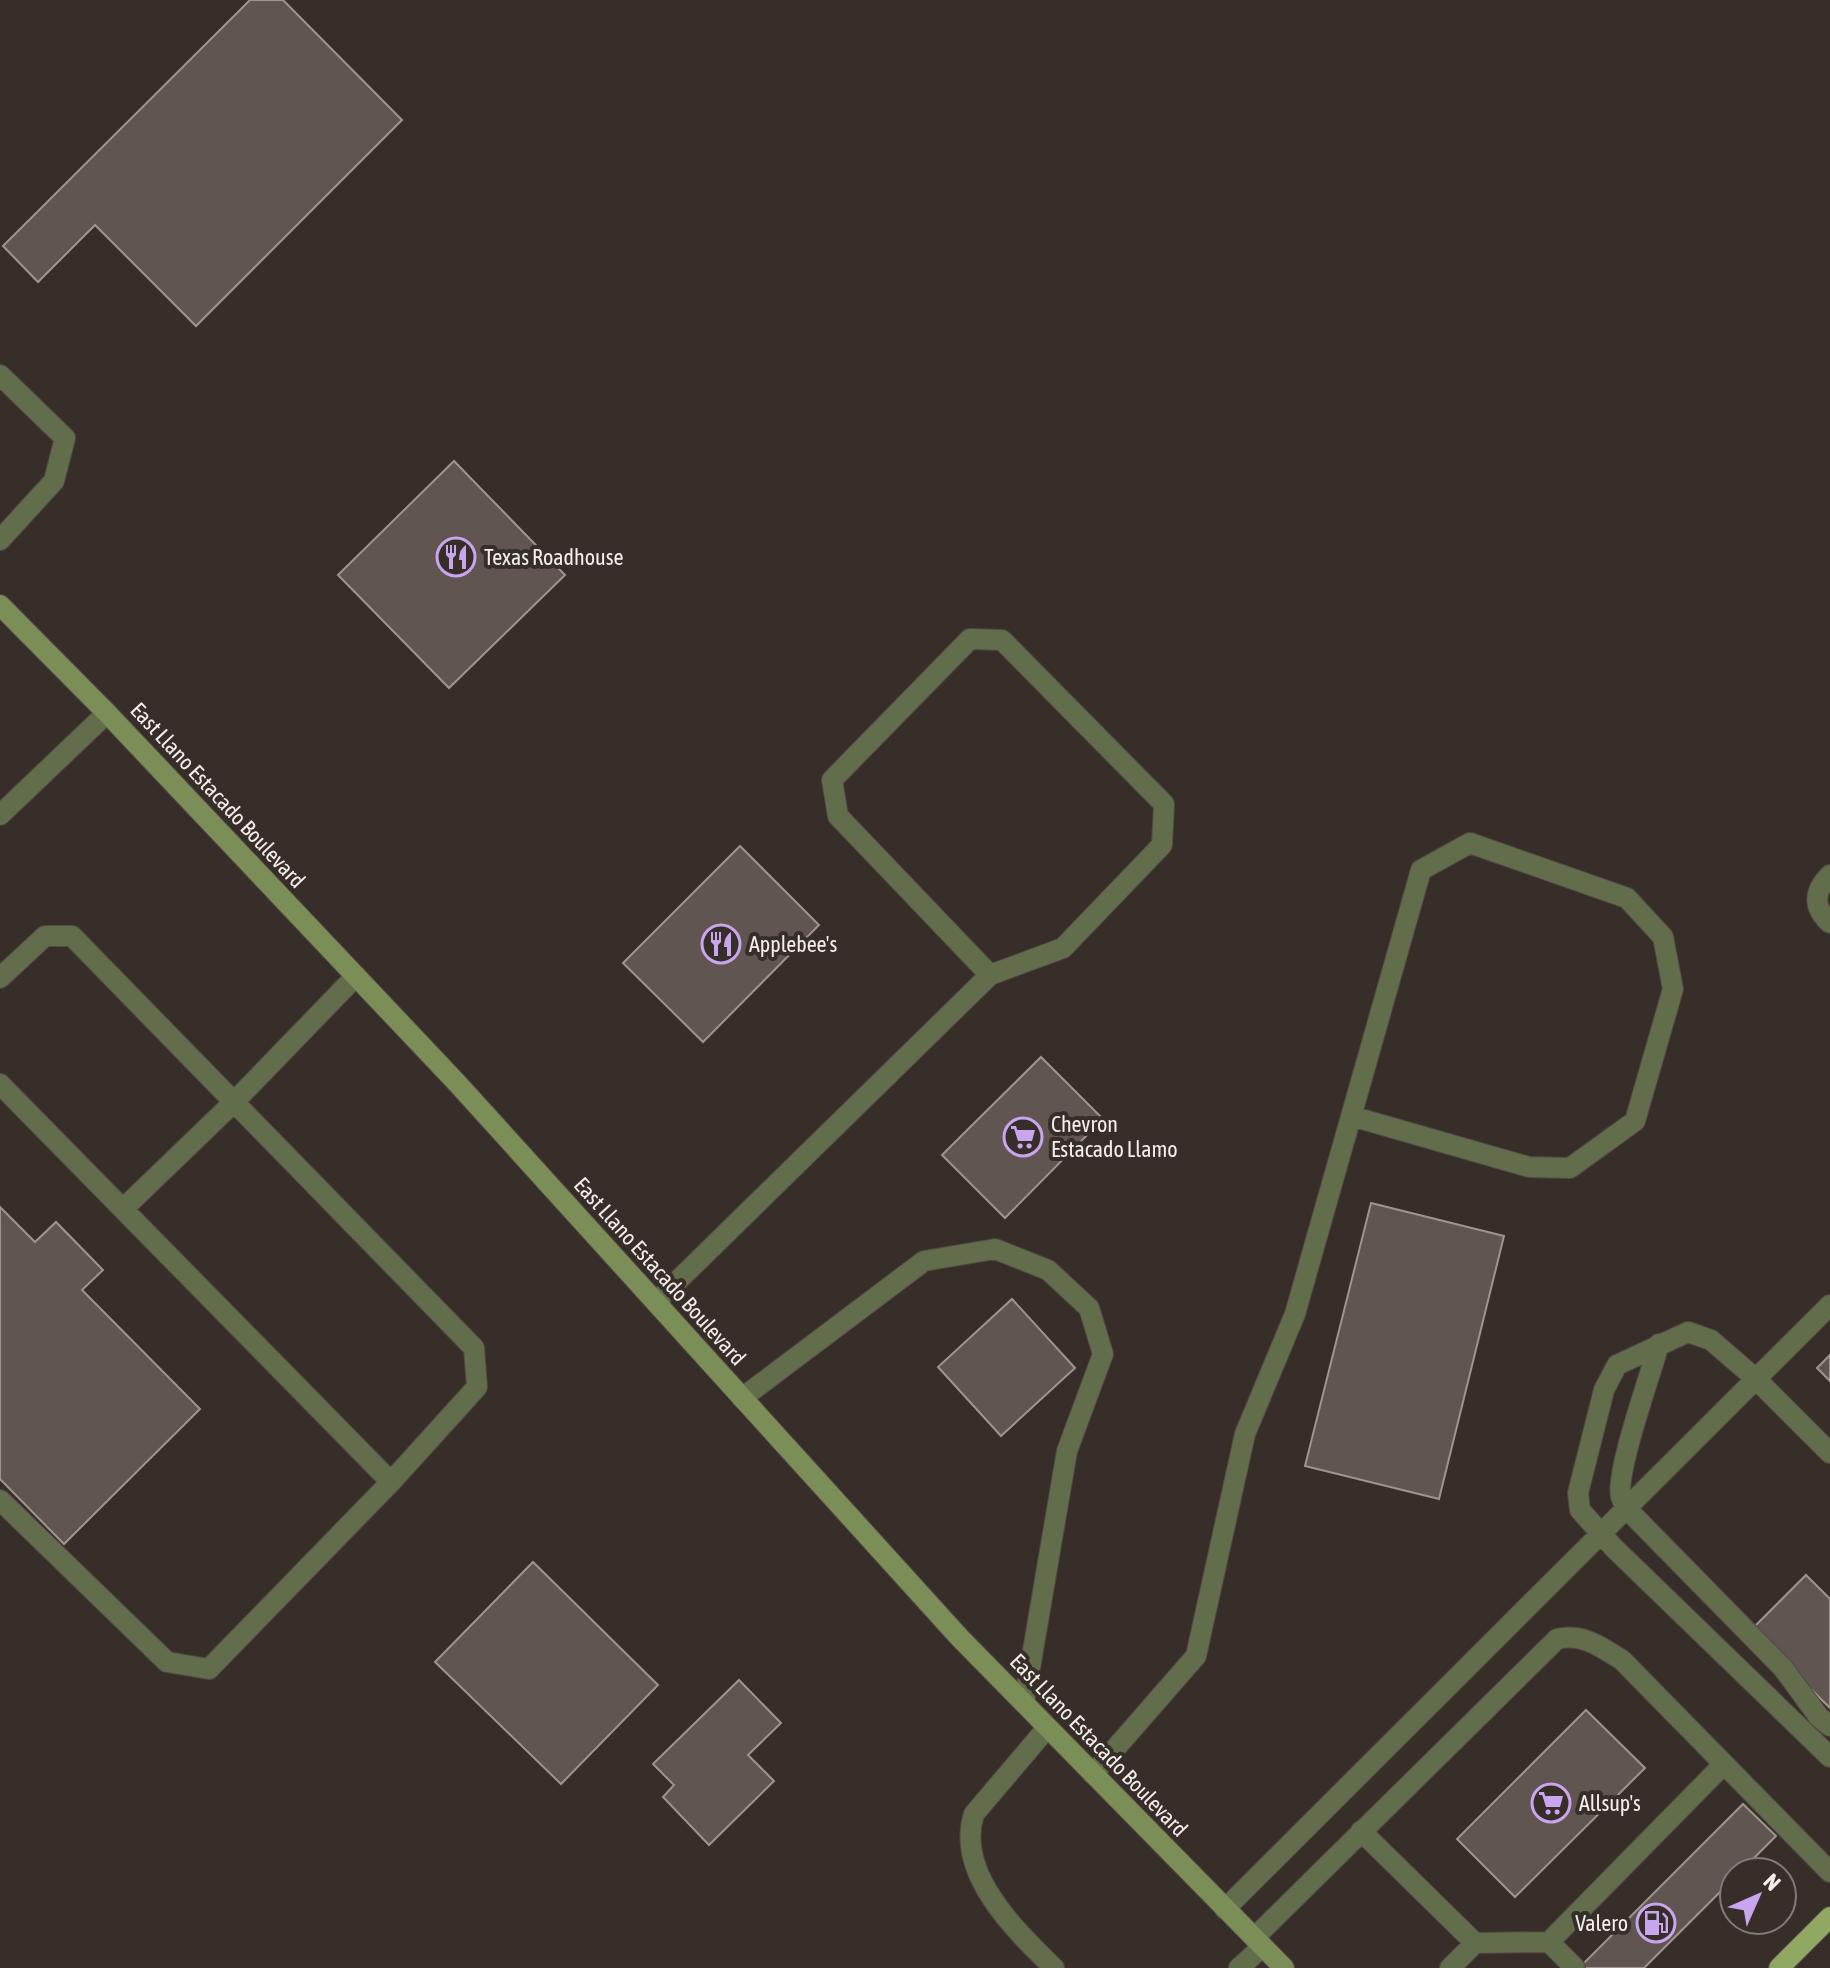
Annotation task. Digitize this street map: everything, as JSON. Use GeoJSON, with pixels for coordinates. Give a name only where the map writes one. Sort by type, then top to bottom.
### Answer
{"type":"FeatureCollection","features":[{"type":"Feature","properties":{"kind":"main road","name":"East Llano Estacado Boulevard"},"geometry":{"type":"LineString","coordinates":[[0,605],[107,713],[356,976],[960,1638],[1284,1968]]}},
{"type":"Feature","properties":{"kind":"main road"},"geometry":{"type":"LineString","coordinates":[[1779,1968],[1830,1917]]}},
{"type":"Feature","properties":{"kind":"street"},"geometry":{"type":"LineString","coordinates":[[0,375],[65,438],[54,481],[0,540]]}},
{"type":"Feature","properties":{"kind":"street"},"geometry":{"type":"LineString","coordinates":[[656,1302],[990,975],[1063,948],[1162,845],[1164,804],[1002,640],[970,639],[832,780],[838,816],[990,975]]}},
{"type":"Feature","properties":{"kind":"street"},"geometry":{"type":"LineString","coordinates":[[0,815],[107,713]]}},
{"type":"Feature","properties":{"kind":"street"},"geometry":{"type":"LineString","coordinates":[[1093,1774],[1196,1656],[1245,1434],[1295,1314],[1351,1116],[1421,870],[1470,843],[1627,898],[1663,937],[1673,989],[1635,1121],[1570,1168],[1529,1167],[1351,1116]]}},
{"type":"Feature","properties":{"kind":"street"},"geometry":{"type":"LineString","coordinates":[[1830,875],[1818,890],[1816,900],[1819,910],[1830,923]]}},
{"type":"Feature","properties":{"kind":"street"},"geometry":{"type":"LineString","coordinates":[[0,978],[45,936],[72,936],[474,1348],[477,1387],[391,1482],[209,1669],[167,1662],[0,1500]]}},
{"type":"Feature","properties":{"kind":"street"},"geometry":{"type":"LineString","coordinates":[[123,1209],[234,1102],[356,976]]}},
{"type":"Feature","properties":{"kind":"street"},"geometry":{"type":"LineString","coordinates":[[0,1084],[391,1482]]}},
{"type":"Feature","properties":{"kind":"street"},"geometry":{"type":"LineString","coordinates":[[742,1398],[924,1261],[995,1249],[1048,1270],[1089,1308],[1103,1354],[1067,1451],[1024,1703]]}},
{"type":"Feature","properties":{"kind":"street"},"geometry":{"type":"LineString","coordinates":[[1225,1909],[1830,1305]]}},
{"type":"Feature","properties":{"kind":"street"},"geometry":{"type":"LineString","coordinates":[[1830,1453],[1756,1379],[1711,1340],[1688,1332],[1617,1365],[1604,1390],[1578,1493],[1580,1510],[1601,1534],[1830,1757]]}},
{"type":"Feature","properties":{"kind":"street"},"geometry":{"type":"LineString","coordinates":[[1659,1344],[1633,1431],[1621,1483],[1621,1497],[1626,1508],[1783,1668],[1819,1717],[1830,1726]]}},
{"type":"Feature","properties":{"kind":"street"},"geometry":{"type":"LineString","coordinates":[[1239,1968],[1258,1942],[1361,1831],[1557,1639],[1573,1635],[1622,1660],[1830,1872]]}},
{"type":"Feature","properties":{"kind":"street"},"geometry":{"type":"LineString","coordinates":[[1047,1728],[974,1814],[970,1825],[970,1844],[976,1867],[1004,1915],[1054,1968]]}},
{"type":"Feature","properties":{"kind":"street"},"geometry":{"type":"LineString","coordinates":[[1450,1968],[1475,1943],[1549,1942],[1724,1764]]}},
{"type":"Feature","properties":{"kind":"street"},"geometry":{"type":"LineString","coordinates":[[1361,1831],[1475,1943]]}},
{"type":"Feature","properties":{"kind":"street"},"geometry":{"type":"LineString","coordinates":[[1549,1942],[1575,1968]]}},
{"type":"Feature","properties":{"kind":"building"},"geometry":{"type":"Polygon","coordinates":[[[250,0],[283,0],[402,120],[196,326],[95,225],[38,282],[3,246],[250,0]]]}},
{"type":"Feature","properties":{"kind":"building"},"geometry":{"type":"Polygon","coordinates":[[[454,461],[565,575],[449,688],[338,575],[454,461]]]}},
{"type":"Feature","properties":{"kind":"building","name":"Applebee's"},"geometry":{"type":"Polygon","coordinates":[[[740,846],[819,925],[703,1042],[623,963],[740,846]]]}},
{"type":"Feature","properties":{"kind":"building","name":"Chevron Estacado Llamo"},"geometry":{"type":"Polygon","coordinates":[[[1041,1057],[1103,1119],[1005,1218],[942,1155],[1041,1057]]]}},
{"type":"Feature","properties":{"kind":"building"},"geometry":{"type":"Polygon","coordinates":[[[1371,1203],[1504,1236],[1439,1499],[1305,1466],[1371,1203]]]}},
{"type":"Feature","properties":{"kind":"building"},"geometry":{"type":"Polygon","coordinates":[[[0,1207],[35,1242],[56,1222],[103,1270],[82,1290],[200,1409],[64,1544],[0,1479],[0,1207]]]}},
{"type":"Feature","properties":{"kind":"building"},"geometry":{"type":"Polygon","coordinates":[[[1012,1299],[1075,1368],[1001,1436],[938,1367],[1012,1299]]]}},
{"type":"Feature","properties":{"kind":"building"},"geometry":{"type":"Polygon","coordinates":[[[1830,1355],[1830,1381],[1817,1368],[1830,1355]]]}},
{"type":"Feature","properties":{"kind":"building"},"geometry":{"type":"Polygon","coordinates":[[[533,1562],[658,1685],[561,1784],[435,1662],[533,1562]]]}},
{"type":"Feature","properties":{"kind":"building"},"geometry":{"type":"Polygon","coordinates":[[[1806,1575],[1830,1599],[1830,1708],[1751,1630],[1806,1575]]]}},
{"type":"Feature","properties":{"kind":"building"},"geometry":{"type":"Polygon","coordinates":[[[739,1680],[781,1723],[748,1755],[774,1781],[709,1845],[663,1797],[674,1785],[653,1764],[739,1680]]]}},
{"type":"Feature","properties":{"kind":"building","name":"Allsup's"},"geometry":{"type":"Polygon","coordinates":[[[1586,1710],[1645,1768],[1515,1897],[1457,1839],[1586,1710]]]}},
{"type":"Feature","properties":{"kind":"building","name":"Valero"},"geometry":{"type":"Polygon","coordinates":[[[1743,1804],[1776,1836],[1756,1856],[1718,1856],[1718,1894],[1644,1968],[1579,1968],[1743,1804]]]}},
{"type":"Feature","properties":{"kind":"place","name":"Texas Roadhouse"},"geometry":{"type":"Point","coordinates":[456,557]}},
{"type":"Feature","properties":{"kind":"place","name":"Applebee's"},"geometry":{"type":"Point","coordinates":[721,944]}},
{"type":"Feature","properties":{"kind":"place","name":"Chevron Estacado Llamo"},"geometry":{"type":"Point","coordinates":[1023,1137]}},
{"type":"Feature","properties":{"kind":"place","name":"Allsup's"},"geometry":{"type":"Point","coordinates":[1551,1803]}},
{"type":"Feature","properties":{"kind":"place","name":"Valero"},"geometry":{"type":"Point","coordinates":[1656,1923]}}]}
